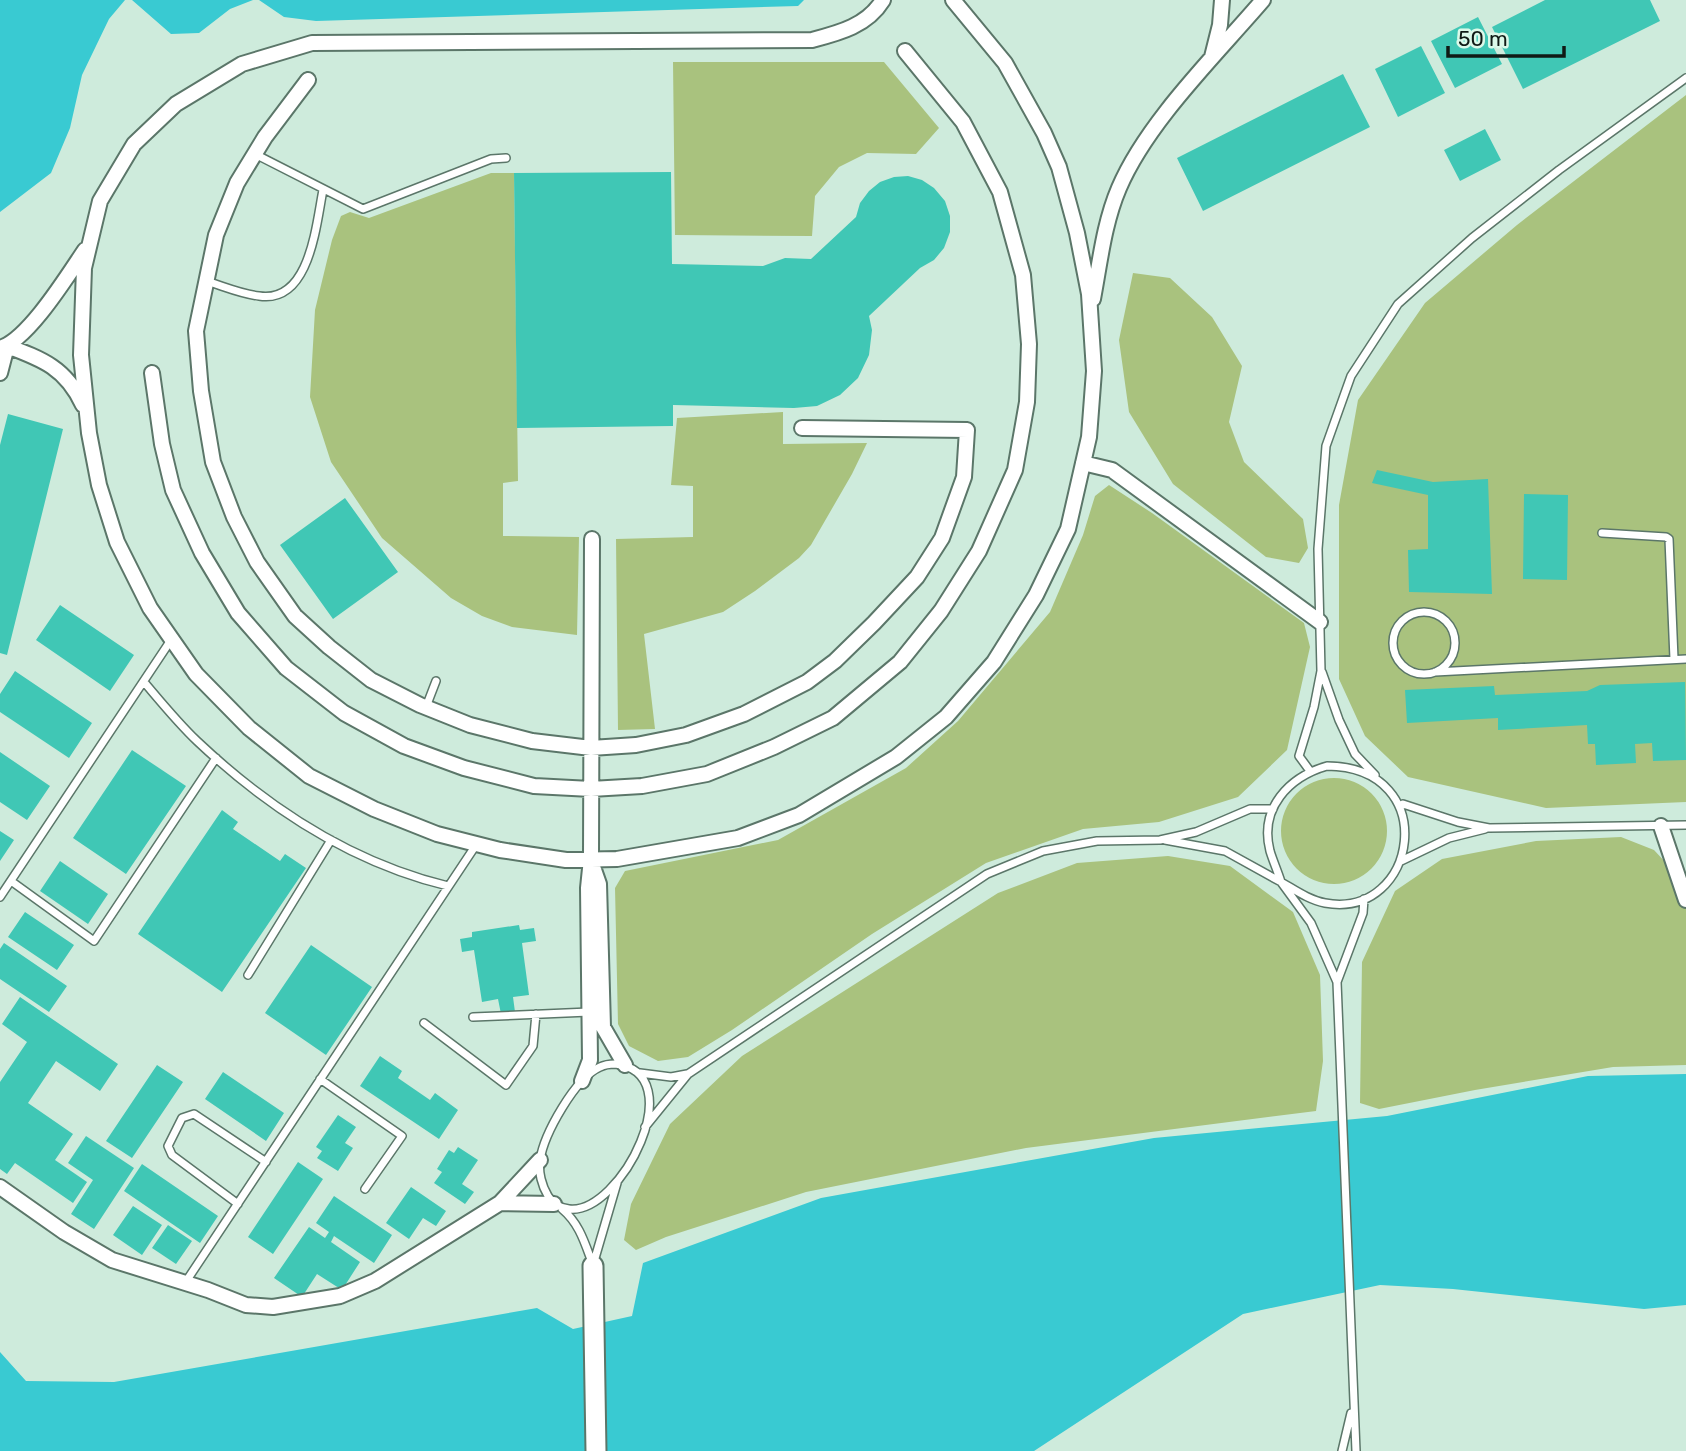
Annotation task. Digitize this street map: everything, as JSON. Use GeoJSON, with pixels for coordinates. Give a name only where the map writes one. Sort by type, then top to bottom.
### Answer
{"type":"FeatureCollection","features":[{"type":"Feature","properties":{"kind":"street"},"geometry":{"type":"LineString","coordinates":[[883,0],[861,23],[842,32],[812,40],[312,43],[242,64],[176,103],[134,144],[100,201],[84,268],[81,355],[87,415],[99,485],[117,542],[150,608],[196,674],[249,728],[309,776],[374,809],[437,834],[500,850],[566,860],[617,859],[738,838],[799,815],[854,784],[946,717],[994,662],[1036,595],[1068,529],[1089,437],[1094,371],[1089,294],[1077,233],[1059,167],[1005,63],[953,0]]}},
{"type":"Feature","properties":{"kind":"street"},"geometry":{"type":"LineString","coordinates":[[1211,60],[1220,25],[1222,0]]}},
{"type":"Feature","properties":{"kind":"street"},"geometry":{"type":"LineString","coordinates":[[1090,314],[1106,226],[1119,188],[1138,152],[1162,117],[1263,0]]}},
{"type":"Feature","properties":{"kind":"street"},"geometry":{"type":"LineString","coordinates":[[152,373],[162,444],[173,490],[202,553],[238,613],[286,668],[344,713],[404,746],[464,768],[534,786],[591,789],[642,786],[707,774],[774,747],[833,719],[900,662],[941,611],[979,551],[1015,470],[1027,402],[1029,344],[1023,275],[1000,192],[963,122],[905,51]]}},
{"type":"Feature","properties":{"kind":"street"},"geometry":{"type":"LineString","coordinates":[[308,80],[237,183],[216,235],[196,331],[201,391],[213,462],[234,517],[257,562],[295,616],[371,680],[425,707],[470,725],[532,741],[591,748],[636,745],[686,736],[744,714],[807,682],[835,661],[874,623],[917,577],[942,538],[964,477],[967,430],[802,428]]}},
{"type":"Feature","properties":{"kind":"street"},"geometry":{"type":"LineString","coordinates":[[0,373],[3,347],[36,318],[90,244]]}},
{"type":"Feature","properties":{"kind":"street"},"geometry":{"type":"LineString","coordinates":[[3,347],[44,360],[65,376],[75,388],[87,415]]}},
{"type":"Feature","properties":{"kind":"street"},"geometry":{"type":"LineString","coordinates":[[1083,463],[1112,470],[1320,622]]}},
{"type":"Feature","properties":{"kind":"street"},"geometry":{"type":"LineString","coordinates":[[582,1081],[590,1060],[592,539]]}},
{"type":"Feature","properties":{"kind":"street"},"geometry":{"type":"LineString","coordinates":[[1661,826],[1686,900]]}},
{"type":"Feature","properties":{"kind":"street"},"geometry":{"type":"LineString","coordinates":[[591,859],[599,884],[603,1027],[625,1065]]}},
{"type":"Feature","properties":{"kind":"street"},"geometry":{"type":"LineString","coordinates":[[0,1188],[64,1232],[113,1260],[246,1305],[273,1307],[340,1296],[374,1281],[500,1203],[540,1160]]}},
{"type":"Feature","properties":{"kind":"street"},"geometry":{"type":"LineString","coordinates":[[500,1203],[556,1205]]}},
{"type":"Feature","properties":{"kind":"street"},"geometry":{"type":"LineString","coordinates":[[593,1266],[596,1451]]}},
{"type":"Feature","properties":{"kind":"lane"},"geometry":{"type":"LineString","coordinates":[[1310,771],[1299,756],[1314,707],[1321,671],[1318,549],[1325,446],[1350,376],[1398,304],[1472,238],[1559,170],[1686,78]]}},
{"type":"Feature","properties":{"kind":"lane"},"geometry":{"type":"LineString","coordinates":[[255,154],[363,209],[491,159],[506,158]]}},
{"type":"Feature","properties":{"kind":"lane"},"geometry":{"type":"LineString","coordinates":[[205,281],[261,297],[277,296],[292,287],[307,262],[323,190]]}},
{"type":"Feature","properties":{"kind":"lane"},"geometry":{"type":"LineString","coordinates":[[1602,533],[1670,539],[1674,659]]}},
{"type":"Feature","properties":{"kind":"lane"},"geometry":{"type":"LineString","coordinates":[[1435,672],[1450,660],[1454,650],[1453,631],[1439,616],[1419,612],[1409,615],[1400,622],[1393,642],[1395,653],[1407,669],[1416,673],[1686,659]]}},
{"type":"Feature","properties":{"kind":"lane"},"geometry":{"type":"LineString","coordinates":[[0,897],[172,639]]}},
{"type":"Feature","properties":{"kind":"lane"},"geometry":{"type":"LineString","coordinates":[[1160,839],[1225,850],[1305,897],[1324,903],[1344,904],[1364,899],[1380,890],[1401,861],[1405,835],[1400,808],[1392,793],[1355,754],[1321,671]]}},
{"type":"Feature","properties":{"kind":"lane"},"geometry":{"type":"LineString","coordinates":[[425,707],[436,681]]}},
{"type":"Feature","properties":{"kind":"lane"},"geometry":{"type":"LineString","coordinates":[[144,682],[195,740],[261,797],[331,840],[411,877],[448,886]]}},
{"type":"Feature","properties":{"kind":"lane"},"geometry":{"type":"LineString","coordinates":[[11,881],[94,941],[216,758]]}},
{"type":"Feature","properties":{"kind":"lane"},"geometry":{"type":"LineString","coordinates":[[1356,1451],[1337,982],[1311,923],[1281,882],[1269,849],[1268,829],[1273,809],[1282,793],[1294,780],[1310,771],[1327,766],[1346,766],[1364,771],[1380,781]]}},
{"type":"Feature","properties":{"kind":"lane"},"geometry":{"type":"LineString","coordinates":[[1400,808],[1403,804],[1489,828]]}},
{"type":"Feature","properties":{"kind":"lane"},"geometry":{"type":"LineString","coordinates":[[645,1127],[688,1074],[986,874],[1043,851],[1097,841],[1160,839],[1196,832],[1250,809],[1273,809]]}},
{"type":"Feature","properties":{"kind":"lane"},"geometry":{"type":"LineString","coordinates":[[1401,861],[1448,838],[1489,828],[1686,825]]}},
{"type":"Feature","properties":{"kind":"lane"},"geometry":{"type":"LineString","coordinates":[[248,975],[331,840]]}},
{"type":"Feature","properties":{"kind":"lane"},"geometry":{"type":"LineString","coordinates":[[185,1283],[476,844]]}},
{"type":"Feature","properties":{"kind":"lane"},"geometry":{"type":"LineString","coordinates":[[1337,982],[1363,913],[1364,899]]}},
{"type":"Feature","properties":{"kind":"lane"},"geometry":{"type":"LineString","coordinates":[[473,1017],[590,1012]]}},
{"type":"Feature","properties":{"kind":"lane"},"geometry":{"type":"LineString","coordinates":[[424,1023],[506,1085],[533,1046],[536,1014]]}},
{"type":"Feature","properties":{"kind":"lane"},"geometry":{"type":"LineString","coordinates":[[556,1205],[568,1209],[588,1206],[627,1169],[645,1127],[650,1094],[647,1082],[635,1068],[615,1063],[600,1066],[582,1081],[551,1130],[540,1160],[540,1175],[545,1191],[556,1205],[571,1217],[582,1233],[593,1266]]}},
{"type":"Feature","properties":{"kind":"lane"},"geometry":{"type":"LineString","coordinates":[[639,1072],[654,1076],[688,1074]]}},
{"type":"Feature","properties":{"kind":"lane"},"geometry":{"type":"LineString","coordinates":[[320,1079],[402,1136],[365,1189]]}},
{"type":"Feature","properties":{"kind":"lane"},"geometry":{"type":"LineString","coordinates":[[238,1204],[172,1155],[168,1146],[182,1118],[194,1114],[266,1162]]}},
{"type":"Feature","properties":{"kind":"lane"},"geometry":{"type":"LineString","coordinates":[[593,1266],[618,1180]]}},
{"type":"Feature","properties":{"kind":"lane"},"geometry":{"type":"LineString","coordinates":[[1342,1451],[1353,1405]]}},
{"type":"Feature","properties":{"kind":"green space"},"geometry":{"type":"Polygon","coordinates":[[[673,62],[884,62],[939,128],[916,154],[867,153],[839,167],[815,196],[812,236],[675,235],[673,62]]]}},
{"type":"Feature","properties":{"kind":"green space"},"geometry":{"type":"Polygon","coordinates":[[[1686,95],[1686,802],[1546,808],[1408,777],[1365,736],[1339,679],[1339,505],[1358,400],[1425,303],[1517,225],[1686,95]]]}},
{"type":"Feature","properties":{"kind":"green space"},"geometry":{"type":"Polygon","coordinates":[[[491,173],[514,173],[518,481],[503,483],[503,536],[579,537],[577,635],[512,627],[482,616],[451,598],[382,538],[331,462],[310,397],[315,310],[332,240],[341,216],[350,212],[369,218],[491,173]]]}},
{"type":"Feature","properties":{"kind":"green space"},"geometry":{"type":"Polygon","coordinates":[[[1133,273],[1170,278],[1212,317],[1242,366],[1229,422],[1244,462],[1303,519],[1308,548],[1299,563],[1266,557],[1173,484],[1129,412],[1119,340],[1133,273]]]}},
{"type":"Feature","properties":{"kind":"green space"},"geometry":{"type":"Polygon","coordinates":[[[783,412],[783,444],[867,443],[852,474],[811,545],[799,558],[723,612],[644,634],[655,729],[618,730],[616,539],[693,537],[693,486],[671,485],[677,418],[783,412]]]}},
{"type":"Feature","properties":{"kind":"green space"},"geometry":{"type":"Polygon","coordinates":[[[1109,485],[1304,623],[1310,647],[1287,750],[1238,797],[1159,822],[1083,829],[986,863],[872,934],[688,1057],[658,1061],[629,1046],[618,1024],[615,888],[625,871],[778,840],[906,768],[958,721],[1050,612],[1083,535],[1095,496],[1109,485]]]}},
{"type":"Feature","properties":{"kind":"green space"},"geometry":{"type":"Polygon","coordinates":[[[1334,778],[1354,782],[1371,794],[1383,811],[1387,831],[1383,851],[1371,868],[1354,880],[1334,884],[1314,880],[1297,868],[1285,851],[1281,831],[1285,811],[1297,794],[1314,782],[1334,778]]]}},
{"type":"Feature","properties":{"kind":"green space"},"geometry":{"type":"Polygon","coordinates":[[[1621,837],[1654,850],[1680,878],[1686,903],[1686,1065],[1613,1067],[1379,1109],[1360,1103],[1362,962],[1395,891],[1442,859],[1536,841],[1621,837]]]}},
{"type":"Feature","properties":{"kind":"green space"},"geometry":{"type":"Polygon","coordinates":[[[1168,856],[1230,866],[1293,912],[1320,975],[1323,1061],[1316,1111],[1026,1148],[806,1192],[666,1237],[636,1250],[624,1240],[631,1204],[670,1124],[742,1056],[998,893],[1077,863],[1168,856]]]}},
{"type":"Feature","properties":{"kind":"water"},"geometry":{"type":"Polygon","coordinates":[[[0,0],[125,0],[109,19],[82,75],[70,128],[51,173],[0,212],[0,0]]]}},
{"type":"Feature","properties":{"kind":"water"},"geometry":{"type":"Polygon","coordinates":[[[132,0],[253,0],[230,9],[199,33],[171,34],[132,0]]]}},
{"type":"Feature","properties":{"kind":"water"},"geometry":{"type":"Polygon","coordinates":[[[259,0],[804,0],[798,6],[316,21],[284,17],[259,0]]]}},
{"type":"Feature","properties":{"kind":"water"},"geometry":{"type":"Polygon","coordinates":[[[1686,1074],[1686,1305],[1644,1309],[1453,1289],[1380,1285],[1243,1314],[1034,1451],[0,1451],[0,1352],[26,1381],[114,1382],[537,1308],[573,1329],[632,1316],[643,1263],[821,1198],[1154,1138],[1387,1116],[1588,1076],[1686,1074]]]}},
{"type":"Feature","properties":{"kind":"building"},"geometry":{"type":"Polygon","coordinates":[[[1545,0],[1650,0],[1660,21],[1523,89],[1492,27],[1545,0]]]}},
{"type":"Feature","properties":{"kind":"building"},"geometry":{"type":"Polygon","coordinates":[[[1478,17],[1502,64],[1455,88],[1431,41],[1478,17]]]}},
{"type":"Feature","properties":{"kind":"building"},"geometry":{"type":"Polygon","coordinates":[[[1421,46],[1445,93],[1398,117],[1375,69],[1421,46]]]}},
{"type":"Feature","properties":{"kind":"building"},"geometry":{"type":"Polygon","coordinates":[[[1343,74],[1370,127],[1203,211],[1177,158],[1343,74]]]}},
{"type":"Feature","properties":{"kind":"building"},"geometry":{"type":"Polygon","coordinates":[[[1485,129],[1501,160],[1460,181],[1444,150],[1485,129]]]}},
{"type":"Feature","properties":{"kind":"building"},"geometry":{"type":"Polygon","coordinates":[[[671,172],[672,264],[763,266],[785,258],[811,259],[856,217],[860,203],[869,191],[880,182],[894,177],[908,176],[922,180],[934,188],[945,201],[950,216],[950,232],[944,248],[934,260],[920,268],[869,316],[872,330],[869,355],[858,378],[840,395],[817,406],[794,408],[673,405],[673,426],[517,428],[514,173],[671,172]]]}},
{"type":"Feature","properties":{"kind":"building"},"geometry":{"type":"Polygon","coordinates":[[[8,414],[63,429],[7,655],[0,653],[0,445],[8,414]]]}},
{"type":"Feature","properties":{"kind":"building"},"geometry":{"type":"Polygon","coordinates":[[[1377,470],[1433,482],[1488,479],[1492,594],[1409,592],[1408,550],[1428,549],[1428,495],[1372,483],[1377,470]]]}},
{"type":"Feature","properties":{"kind":"building"},"geometry":{"type":"Polygon","coordinates":[[[1524,494],[1568,495],[1567,580],[1523,579],[1524,494]]]}},
{"type":"Feature","properties":{"kind":"building"},"geometry":{"type":"Polygon","coordinates":[[[345,498],[398,572],[333,619],[280,545],[345,498]]]}},
{"type":"Feature","properties":{"kind":"building"},"geometry":{"type":"Polygon","coordinates":[[[60,605],[134,655],[110,691],[36,640],[60,605]]]}},
{"type":"Feature","properties":{"kind":"building"},"geometry":{"type":"Polygon","coordinates":[[[15,671],[92,723],[69,758],[0,712],[0,694],[15,671]]]}},
{"type":"Feature","properties":{"kind":"building"},"geometry":{"type":"Polygon","coordinates":[[[1685,682],[1686,760],[1653,761],[1652,743],[1635,744],[1636,763],[1596,765],[1595,744],[1588,744],[1587,725],[1498,730],[1498,718],[1407,723],[1405,690],[1494,686],[1495,695],[1587,691],[1600,685],[1685,682]]]}},
{"type":"Feature","properties":{"kind":"building"},"geometry":{"type":"Polygon","coordinates":[[[132,750],[186,786],[126,874],[73,838],[132,750]]]}},
{"type":"Feature","properties":{"kind":"building"},"geometry":{"type":"Polygon","coordinates":[[[0,752],[50,786],[27,820],[0,802],[0,752]]]}},
{"type":"Feature","properties":{"kind":"building"},"geometry":{"type":"Polygon","coordinates":[[[222,810],[238,822],[233,829],[280,861],[285,854],[306,868],[222,992],[138,934],[222,810]]]}},
{"type":"Feature","properties":{"kind":"building"},"geometry":{"type":"Polygon","coordinates":[[[0,831],[14,840],[0,861],[0,831]]]}},
{"type":"Feature","properties":{"kind":"building"},"geometry":{"type":"Polygon","coordinates":[[[60,861],[108,894],[88,924],[40,891],[60,861]]]}},
{"type":"Feature","properties":{"kind":"building"},"geometry":{"type":"Polygon","coordinates":[[[25,912],[74,945],[57,970],[8,937],[25,912]]]}},
{"type":"Feature","properties":{"kind":"building"},"geometry":{"type":"Polygon","coordinates":[[[519,925],[520,930],[534,928],[536,941],[522,943],[529,995],[513,997],[515,1012],[501,1014],[498,999],[482,1002],[474,950],[462,952],[460,939],[472,937],[472,932],[519,925]]]}},
{"type":"Feature","properties":{"kind":"building"},"geometry":{"type":"Polygon","coordinates":[[[4,943],[67,986],[49,1012],[0,979],[0,949],[4,943]]]}},
{"type":"Feature","properties":{"kind":"building"},"geometry":{"type":"Polygon","coordinates":[[[311,945],[372,987],[326,1055],[265,1013],[311,945]]]}},
{"type":"Feature","properties":{"kind":"building"},"geometry":{"type":"Polygon","coordinates":[[[20,997],[118,1064],[100,1091],[56,1061],[28,1103],[73,1134],[55,1160],[87,1182],[73,1203],[15,1163],[7,1174],[0,1169],[0,1082],[27,1042],[2,1024],[20,997]]]}},
{"type":"Feature","properties":{"kind":"building"},"geometry":{"type":"Polygon","coordinates":[[[380,1056],[402,1071],[398,1078],[430,1100],[435,1093],[458,1110],[439,1139],[360,1086],[380,1056]]]}},
{"type":"Feature","properties":{"kind":"building"},"geometry":{"type":"Polygon","coordinates":[[[157,1065],[183,1082],[132,1158],[106,1141],[157,1065]]]}},
{"type":"Feature","properties":{"kind":"building"},"geometry":{"type":"Polygon","coordinates":[[[223,1072],[284,1113],[266,1141],[205,1099],[223,1072]]]}},
{"type":"Feature","properties":{"kind":"building"},"geometry":{"type":"Polygon","coordinates":[[[338,1115],[356,1127],[345,1143],[353,1148],[338,1171],[317,1158],[322,1151],[316,1147],[338,1115]]]}},
{"type":"Feature","properties":{"kind":"building"},"geometry":{"type":"Polygon","coordinates":[[[86,1136],[134,1168],[94,1229],[71,1214],[93,1180],[68,1163],[86,1136]]]}},
{"type":"Feature","properties":{"kind":"building"},"geometry":{"type":"Polygon","coordinates":[[[458,1147],[478,1160],[462,1184],[474,1192],[465,1204],[434,1183],[442,1172],[437,1169],[449,1150],[454,1153],[458,1147]]]}},
{"type":"Feature","properties":{"kind":"building"},"geometry":{"type":"Polygon","coordinates":[[[298,1162],[323,1179],[273,1254],[248,1237],[298,1162]]]}},
{"type":"Feature","properties":{"kind":"building"},"geometry":{"type":"Polygon","coordinates":[[[142,1164],[218,1216],[200,1243],[124,1191],[142,1164]]]}},
{"type":"Feature","properties":{"kind":"building"},"geometry":{"type":"Polygon","coordinates":[[[411,1187],[446,1211],[436,1226],[423,1218],[409,1239],[386,1223],[411,1187]]]}},
{"type":"Feature","properties":{"kind":"building"},"geometry":{"type":"Polygon","coordinates":[[[334,1196],[392,1235],[374,1263],[334,1236],[331,1242],[360,1262],[342,1290],[317,1274],[302,1297],[274,1278],[309,1227],[325,1238],[329,1232],[316,1223],[334,1196]]]}},
{"type":"Feature","properties":{"kind":"building"},"geometry":{"type":"Polygon","coordinates":[[[133,1206],[162,1225],[142,1255],[113,1235],[133,1206]]]}},
{"type":"Feature","properties":{"kind":"building"},"geometry":{"type":"Polygon","coordinates":[[[168,1225],[192,1241],[176,1264],[152,1248],[168,1225]]]}}]}
